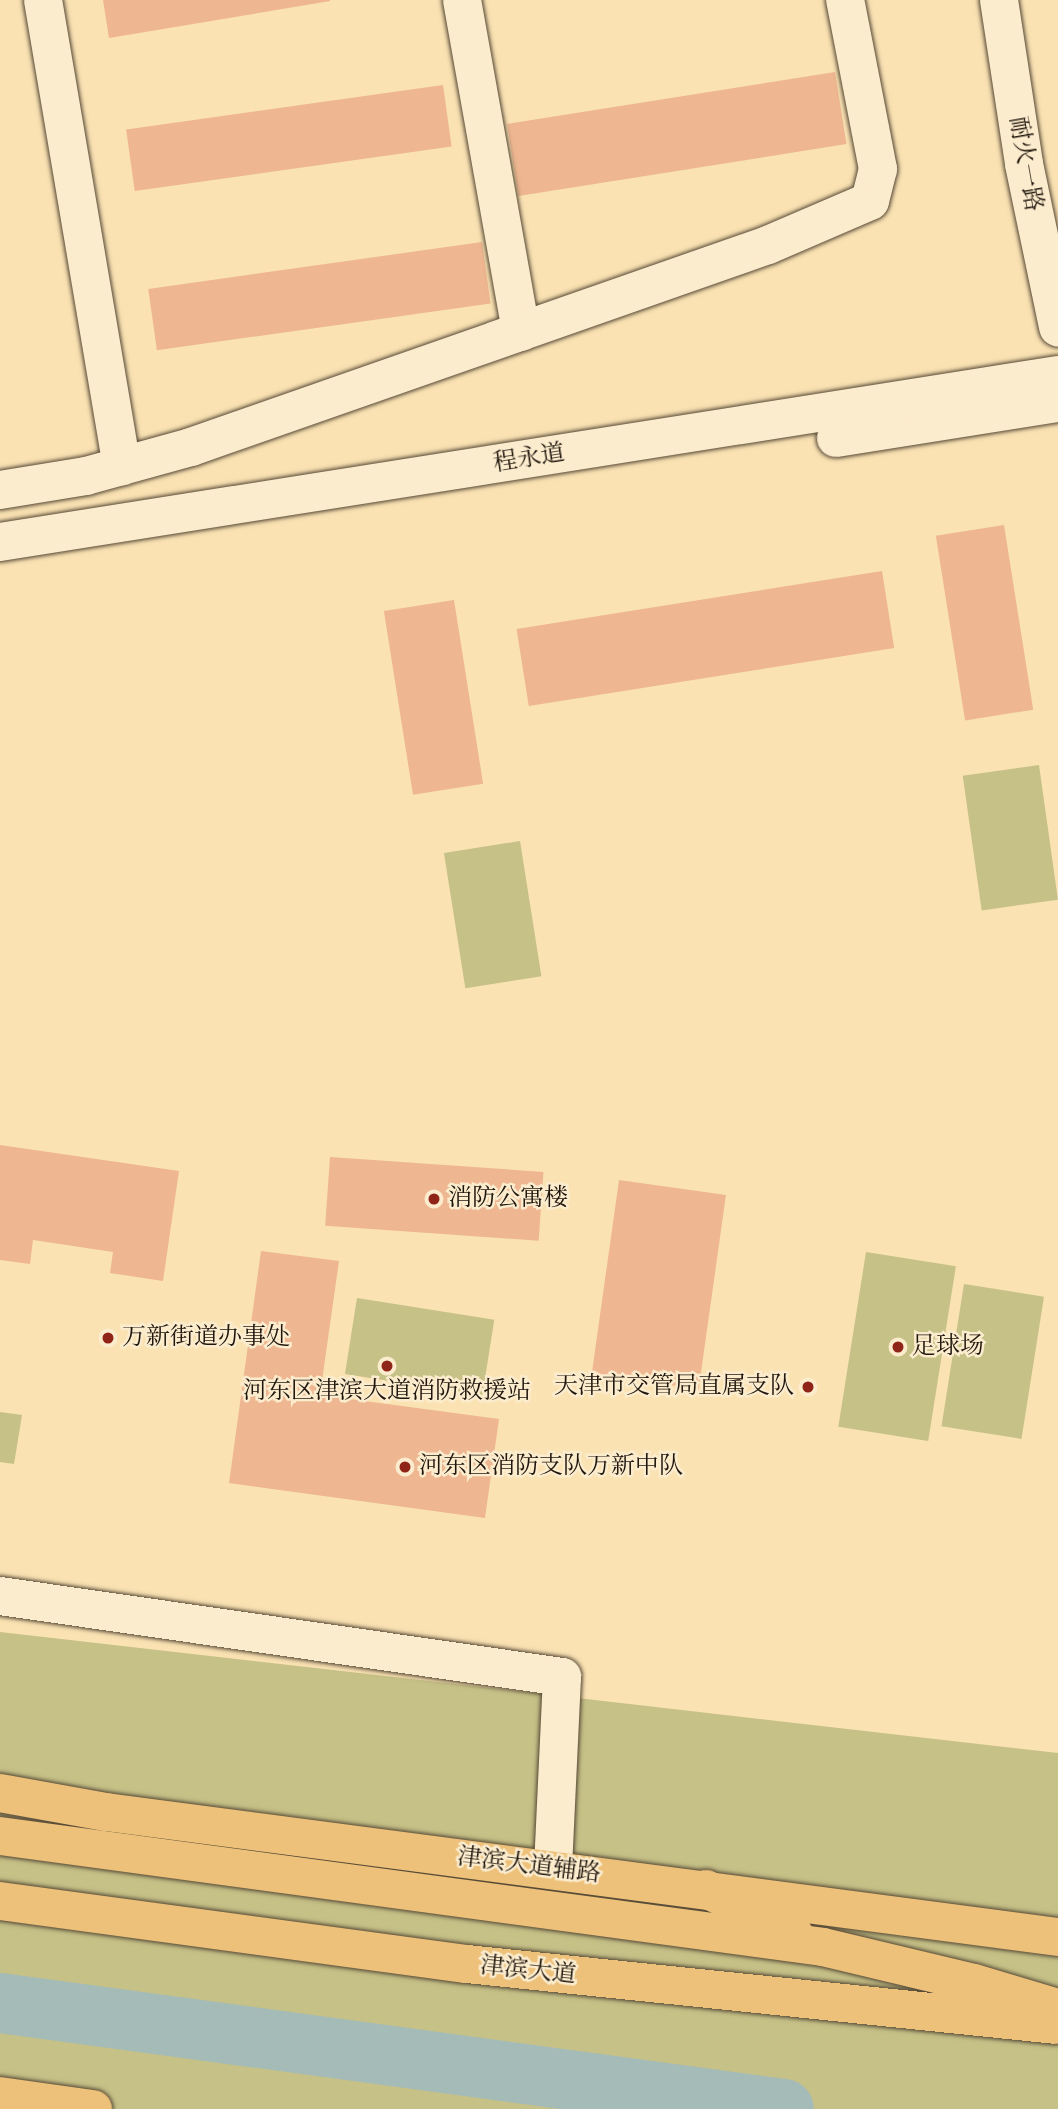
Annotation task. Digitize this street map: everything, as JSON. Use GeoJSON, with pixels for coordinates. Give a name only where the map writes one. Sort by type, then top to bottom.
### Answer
{"type":"FeatureCollection","features":[{"type":"Feature","properties":{"kind":"main road","name":"津滨大道辅路"},"geometry":{"type":"LineString","coordinates":[[0,1793],[106,1812],[1058,1937]]}},
{"type":"Feature","properties":{"kind":"main road"},"geometry":{"type":"LineString","coordinates":[[0,1836],[317,1882],[823,1947],[974,1983],[1058,2008]]}},
{"type":"Feature","properties":{"kind":"main road"},"geometry":{"type":"LineString","coordinates":[[706,1889],[823,1947]]}},
{"type":"Feature","properties":{"kind":"main road","name":"津滨大道"},"geometry":{"type":"LineString","coordinates":[[0,1901],[467,1964],[1058,2026]]}},
{"type":"Feature","properties":{"kind":"main road"},"geometry":{"type":"LineString","coordinates":[[0,2096],[93,2109]]}},
{"type":"Feature","properties":{"kind":"street"},"geometry":{"type":"LineString","coordinates":[[43,0],[122,466]]}},
{"type":"Feature","properties":{"kind":"street"},"geometry":{"type":"LineString","coordinates":[[462,0],[521,332]]}},
{"type":"Feature","properties":{"kind":"street"},"geometry":{"type":"LineString","coordinates":[[0,490],[122,466],[191,447],[768,245],[870,201],[877,169],[845,0]]}},
{"type":"Feature","properties":{"kind":"street","name":"耐火一路"},"geometry":{"type":"LineString","coordinates":[[999,0],[1024,164],[1058,327]]}},
{"type":"Feature","properties":{"kind":"street","name":"程永道"},"geometry":{"type":"LineString","coordinates":[[0,542],[1058,376]]}},
{"type":"Feature","properties":{"kind":"street","name":"程永道"},"geometry":{"type":"LineString","coordinates":[[0,567],[1058,403]]}},
{"type":"Feature","properties":{"kind":"street"},"geometry":{"type":"LineString","coordinates":[[0,1596],[562,1677],[553,1869]]}},
{"type":"Feature","properties":{"kind":"shaded area"},"geometry":{"type":"Polygon","coordinates":[[[1039,765],[1058,900],[982,910],[963,776],[1039,765]]]}},
{"type":"Feature","properties":{"kind":"shaded area"},"geometry":{"type":"Polygon","coordinates":[[[520,841],[541,976],[465,988],[444,853],[520,841]]]}},
{"type":"Feature","properties":{"kind":"shaded area","name":"足球场"},"geometry":{"type":"Polygon","coordinates":[[[866,1252],[956,1266],[928,1441],[838,1427],[866,1252]]]}},
{"type":"Feature","properties":{"kind":"shaded area"},"geometry":{"type":"Polygon","coordinates":[[[964,1284],[1044,1297],[1021,1439],[941,1426],[964,1284]]]}},
{"type":"Feature","properties":{"kind":"shaded area"},"geometry":{"type":"Polygon","coordinates":[[[357,1298],[494,1320],[482,1396],[345,1374],[357,1298]]]}},
{"type":"Feature","properties":{"kind":"shaded area"},"geometry":{"type":"Polygon","coordinates":[[[0,1412],[22,1415],[14,1464],[0,1462],[0,1412]]]}},
{"type":"Feature","properties":{"kind":"shaded area"},"geometry":{"type":"Polygon","coordinates":[[[0,1632],[1058,1753],[1058,2109],[0,2109],[0,1632]]]}},
{"type":"Feature","properties":{"kind":"building"},"geometry":{"type":"Polygon","coordinates":[[[103,0],[330,0],[330,1],[109,38],[103,0]]]}},
{"type":"Feature","properties":{"kind":"building"},"geometry":{"type":"Polygon","coordinates":[[[835,72],[846,144],[519,196],[507,124],[835,72]]]}},
{"type":"Feature","properties":{"kind":"building"},"geometry":{"type":"Polygon","coordinates":[[[443,85],[452,146],[135,191],[126,130],[443,85]]]}},
{"type":"Feature","properties":{"kind":"building"},"geometry":{"type":"Polygon","coordinates":[[[482,242],[491,303],[157,350],[148,289],[482,242]]]}},
{"type":"Feature","properties":{"kind":"building"},"geometry":{"type":"Polygon","coordinates":[[[1004,525],[1033,710],[965,720],[936,536],[1004,525]]]}},
{"type":"Feature","properties":{"kind":"building"},"geometry":{"type":"Polygon","coordinates":[[[882,571],[894,648],[529,706],[517,629],[882,571]]]}},
{"type":"Feature","properties":{"kind":"building"},"geometry":{"type":"Polygon","coordinates":[[[454,600],[483,784],[413,795],[384,611],[454,600]]]}},
{"type":"Feature","properties":{"kind":"building","name":"万新街道办事处"},"geometry":{"type":"Polygon","coordinates":[[[0,1145],[179,1171],[163,1281],[110,1273],[113,1252],[33,1240],[30,1264],[0,1260],[0,1145]]]}},
{"type":"Feature","properties":{"kind":"building","name":"消防公寓楼"},"geometry":{"type":"Polygon","coordinates":[[[330,1157],[543,1172],[539,1241],[325,1226],[330,1157]]]}},
{"type":"Feature","properties":{"kind":"building"},"geometry":{"type":"Polygon","coordinates":[[[619,1180],[726,1195],[699,1389],[592,1374],[619,1180]]]}},
{"type":"Feature","properties":{"kind":"building"},"geometry":{"type":"Polygon","coordinates":[[[261,1251],[339,1261],[320,1395],[499,1419],[485,1518],[229,1483],[261,1251]]]}},
{"type":"Feature","properties":{"kind":"waterway"},"geometry":{"type":"LineString","coordinates":[[0,2003],[784,2109]]}},
{"type":"Feature","properties":{"kind":"place","name":"消防公寓楼"},"geometry":{"type":"Point","coordinates":[434,1199]}},
{"type":"Feature","properties":{"kind":"place","name":"万新街道办事处"},"geometry":{"type":"Point","coordinates":[108,1338]}},
{"type":"Feature","properties":{"kind":"place","name":"足球场"},"geometry":{"type":"Point","coordinates":[898,1347]}},
{"type":"Feature","properties":{"kind":"place","name":"河东区津滨大道消防救援站"},"geometry":{"type":"Point","coordinates":[387,1366]}},
{"type":"Feature","properties":{"kind":"place","name":"天津市交管局直属支队"},"geometry":{"type":"Point","coordinates":[808,1387]}},
{"type":"Feature","properties":{"kind":"place","name":"河东区消防支队万新中队"},"geometry":{"type":"Point","coordinates":[405,1467]}}]}
